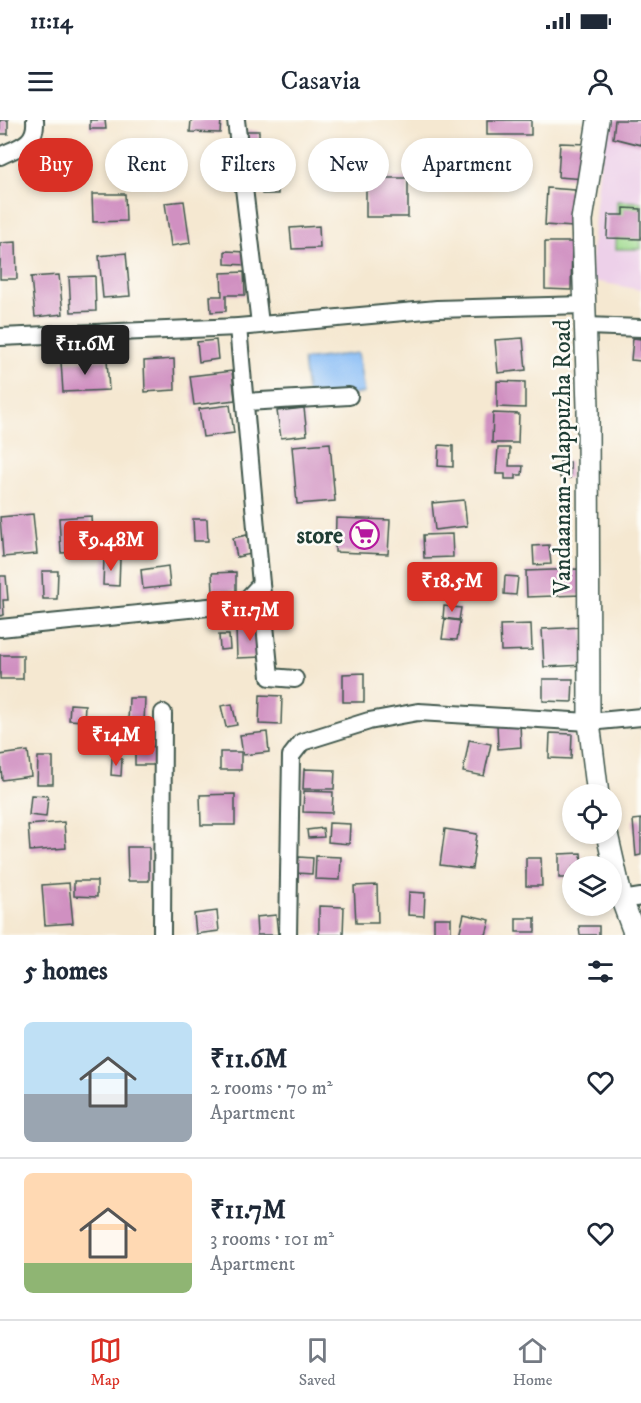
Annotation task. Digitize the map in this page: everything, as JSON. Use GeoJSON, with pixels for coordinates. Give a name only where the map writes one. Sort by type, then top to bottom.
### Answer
{"type":"FeatureCollection","features":[{"type":"Feature","properties":{"kind":"main road","name":"Vandaanam-Alappuzha Road"},"geometry":{"type":"LineString","coordinates":[[597,784],[589,722],[586,316],[582,220],[598,120]]}},
{"type":"Feature","properties":{"kind":"main road"},"geometry":{"type":"LineString","coordinates":[[611,844],[632,898],[635,935]]}},
{"type":"Feature","properties":{"kind":"street"},"geometry":{"type":"LineString","coordinates":[[0,156],[28,143],[36,130],[35,120]]}},
{"type":"Feature","properties":{"kind":"street"},"geometry":{"type":"LineString","coordinates":[[236,120],[260,324]]}},
{"type":"Feature","properties":{"kind":"street"},"geometry":{"type":"LineString","coordinates":[[0,337],[238,327],[437,309],[586,316],[641,328]]}},
{"type":"Feature","properties":{"kind":"street"},"geometry":{"type":"LineString","coordinates":[[238,327],[270,677],[295,679]]}},
{"type":"Feature","properties":{"kind":"street"},"geometry":{"type":"LineString","coordinates":[[245,402],[349,396]]}},
{"type":"Feature","properties":{"kind":"street"},"geometry":{"type":"LineString","coordinates":[[0,628],[238,604],[261,584]]}},
{"type":"Feature","properties":{"kind":"street"},"geometry":{"type":"LineString","coordinates":[[288,935],[291,756],[294,749],[302,742],[369,721],[418,712],[589,722],[641,717]]}},
{"type":"Feature","properties":{"kind":"street"},"geometry":{"type":"LineString","coordinates":[[162,935],[163,713]]}},
{"type":"Feature","properties":{"kind":"shaded area"},"geometry":{"type":"Polygon","coordinates":[[[604,120],[641,120],[641,290],[589,280],[604,120]]]}},
{"type":"Feature","properties":{"kind":"green space"},"geometry":{"type":"Polygon","coordinates":[[[617,201],[641,202],[641,249],[616,249],[617,201]]]}},
{"type":"Feature","properties":{"kind":"water"},"geometry":{"type":"Polygon","coordinates":[[[358,353],[364,393],[308,401],[303,360],[358,353]]]}},
{"type":"Feature","properties":{"kind":"building"},"geometry":{"type":"Polygon","coordinates":[[[0,120],[8,120],[8,134],[0,134],[0,120]]]}},
{"type":"Feature","properties":{"kind":"building"},"geometry":{"type":"Polygon","coordinates":[[[90,120],[105,120],[106,129],[90,129],[90,120]]]}},
{"type":"Feature","properties":{"kind":"building"},"geometry":{"type":"Polygon","coordinates":[[[191,120],[221,120],[220,133],[190,132],[191,120]]]}},
{"type":"Feature","properties":{"kind":"building"},"geometry":{"type":"Polygon","coordinates":[[[487,120],[531,120],[531,135],[487,135],[487,120]]]}},
{"type":"Feature","properties":{"kind":"building"},"geometry":{"type":"Polygon","coordinates":[[[615,120],[641,120],[641,145],[613,138],[615,120]]]}},
{"type":"Feature","properties":{"kind":"building"},"geometry":{"type":"Polygon","coordinates":[[[247,131],[259,131],[259,138],[247,138],[247,131]]]}},
{"type":"Feature","properties":{"kind":"building"},"geometry":{"type":"Polygon","coordinates":[[[560,143],[587,144],[585,179],[558,177],[560,143]]]}},
{"type":"Feature","properties":{"kind":"building"},"geometry":{"type":"Polygon","coordinates":[[[389,178],[401,178],[401,192],[408,192],[408,217],[366,217],[366,192],[389,192],[389,178]]]}},
{"type":"Feature","properties":{"kind":"building"},"geometry":{"type":"Polygon","coordinates":[[[547,188],[575,190],[573,227],[545,225],[547,188]]]}},
{"type":"Feature","properties":{"kind":"building"},"geometry":{"type":"Polygon","coordinates":[[[262,192],[278,192],[278,194],[262,194],[262,192]]]}},
{"type":"Feature","properties":{"kind":"building"},"geometry":{"type":"Polygon","coordinates":[[[92,194],[125,194],[126,221],[93,222],[92,194]]]}},
{"type":"Feature","properties":{"kind":"building"},"geometry":{"type":"Polygon","coordinates":[[[184,201],[190,243],[171,246],[165,203],[184,201]]]}},
{"type":"Feature","properties":{"kind":"building"},"geometry":{"type":"Polygon","coordinates":[[[624,208],[641,209],[641,239],[607,238],[608,215],[624,215],[624,208]]]}},
{"type":"Feature","properties":{"kind":"building"},"geometry":{"type":"Polygon","coordinates":[[[319,226],[320,248],[292,249],[290,228],[319,226]]]}},
{"type":"Feature","properties":{"kind":"building"},"geometry":{"type":"Polygon","coordinates":[[[16,242],[17,279],[0,279],[0,243],[16,242]]]}},
{"type":"Feature","properties":{"kind":"building"},"geometry":{"type":"Polygon","coordinates":[[[545,242],[572,242],[571,290],[545,289],[545,242]]]}},
{"type":"Feature","properties":{"kind":"building"},"geometry":{"type":"Polygon","coordinates":[[[225,251],[247,252],[247,265],[225,264],[225,251]]]}},
{"type":"Feature","properties":{"kind":"building"},"geometry":{"type":"Polygon","coordinates":[[[126,253],[130,296],[103,298],[99,256],[126,253]]]}},
{"type":"Feature","properties":{"kind":"building"},"geometry":{"type":"Polygon","coordinates":[[[244,272],[245,295],[226,295],[226,311],[211,312],[210,296],[222,296],[221,273],[244,272]]]}},
{"type":"Feature","properties":{"kind":"building"},"geometry":{"type":"Polygon","coordinates":[[[59,275],[63,314],[35,317],[31,277],[59,275]]]}},
{"type":"Feature","properties":{"kind":"building"},"geometry":{"type":"Polygon","coordinates":[[[95,276],[96,311],[71,312],[69,277],[95,276]]]}},
{"type":"Feature","properties":{"kind":"building"},"geometry":{"type":"Polygon","coordinates":[[[523,338],[526,370],[498,373],[495,340],[523,338]]]}},
{"type":"Feature","properties":{"kind":"building"},"geometry":{"type":"Polygon","coordinates":[[[633,338],[641,339],[641,361],[631,360],[633,338]]]}},
{"type":"Feature","properties":{"kind":"building"},"geometry":{"type":"Polygon","coordinates":[[[216,340],[218,359],[199,362],[197,342],[216,340]]]}},
{"type":"Feature","properties":{"kind":"building"},"geometry":{"type":"Polygon","coordinates":[[[174,359],[175,390],[145,392],[144,361],[174,359]]]}},
{"type":"Feature","properties":{"kind":"building"},"geometry":{"type":"Polygon","coordinates":[[[107,360],[109,390],[63,392],[61,362],[107,360]]]}},
{"type":"Feature","properties":{"kind":"building"},"geometry":{"type":"Polygon","coordinates":[[[232,371],[235,400],[194,405],[190,376],[232,371]]]}},
{"type":"Feature","properties":{"kind":"building"},"geometry":{"type":"Polygon","coordinates":[[[497,381],[525,382],[525,408],[497,407],[497,381]]]}},
{"type":"Feature","properties":{"kind":"building"},"geometry":{"type":"Polygon","coordinates":[[[230,405],[234,433],[203,437],[199,409],[230,405]]]}},
{"type":"Feature","properties":{"kind":"building"},"geometry":{"type":"Polygon","coordinates":[[[304,408],[307,435],[281,438],[277,411],[304,408]]]}},
{"type":"Feature","properties":{"kind":"building"},"geometry":{"type":"Polygon","coordinates":[[[493,413],[519,414],[518,443],[492,443],[493,413]]]}},
{"type":"Feature","properties":{"kind":"building"},"geometry":{"type":"Polygon","coordinates":[[[330,443],[335,501],[297,504],[292,446],[330,443]]]}},
{"type":"Feature","properties":{"kind":"building"},"geometry":{"type":"Polygon","coordinates":[[[439,445],[453,446],[453,467],[438,466],[439,445]]]}},
{"type":"Feature","properties":{"kind":"building"},"geometry":{"type":"Polygon","coordinates":[[[498,448],[510,448],[509,466],[523,466],[522,475],[516,475],[516,479],[505,479],[505,474],[496,474],[498,448]]]}},
{"type":"Feature","properties":{"kind":"building"},"geometry":{"type":"Polygon","coordinates":[[[560,461],[570,462],[570,478],[560,478],[560,461]]]}},
{"type":"Feature","properties":{"kind":"building"},"geometry":{"type":"Polygon","coordinates":[[[464,500],[467,526],[435,530],[432,503],[464,500]]]}},
{"type":"Feature","properties":{"kind":"building"},"geometry":{"type":"Polygon","coordinates":[[[33,514],[37,554],[3,557],[0,517],[33,514]]]}},
{"type":"Feature","properties":{"kind":"building"},"geometry":{"type":"Polygon","coordinates":[[[91,516],[93,551],[61,553],[59,518],[91,516]]]}},
{"type":"Feature","properties":{"kind":"building"},"geometry":{"type":"Polygon","coordinates":[[[336,518],[390,520],[388,554],[335,552],[336,518]]]}},
{"type":"Feature","properties":{"kind":"building"},"geometry":{"type":"Polygon","coordinates":[[[193,519],[207,519],[208,541],[194,541],[193,519]]]}},
{"type":"Feature","properties":{"kind":"building"},"geometry":{"type":"Polygon","coordinates":[[[452,534],[453,557],[424,558],[423,535],[452,534]]]}},
{"type":"Feature","properties":{"kind":"building"},"geometry":{"type":"Polygon","coordinates":[[[247,535],[251,554],[237,557],[233,538],[247,535]]]}},
{"type":"Feature","properties":{"kind":"building"},"geometry":{"type":"Polygon","coordinates":[[[549,545],[551,564],[534,565],[533,546],[549,545]]]}},
{"type":"Feature","properties":{"kind":"building"},"geometry":{"type":"Polygon","coordinates":[[[104,558],[120,559],[119,586],[103,585],[104,558]]]}},
{"type":"Feature","properties":{"kind":"building"},"geometry":{"type":"Polygon","coordinates":[[[168,566],[170,586],[143,589],[141,570],[168,566]]]}},
{"type":"Feature","properties":{"kind":"building"},"geometry":{"type":"Polygon","coordinates":[[[580,569],[581,595],[527,597],[526,571],[580,569]]]}},
{"type":"Feature","properties":{"kind":"building"},"geometry":{"type":"Polygon","coordinates":[[[42,571],[58,571],[57,599],[43,599],[42,571]]]}},
{"type":"Feature","properties":{"kind":"building"},"geometry":{"type":"Polygon","coordinates":[[[236,572],[236,591],[213,592],[212,573],[236,572]]]}},
{"type":"Feature","properties":{"kind":"building"},"geometry":{"type":"Polygon","coordinates":[[[0,576],[6,576],[8,600],[3,600],[4,615],[0,616],[0,576]]]}},
{"type":"Feature","properties":{"kind":"building"},"geometry":{"type":"Polygon","coordinates":[[[505,576],[518,577],[516,595],[504,594],[505,576]]]}},
{"type":"Feature","properties":{"kind":"building"},"geometry":{"type":"Polygon","coordinates":[[[444,606],[461,608],[459,620],[443,618],[444,606]]]}},
{"type":"Feature","properties":{"kind":"building"},"geometry":{"type":"Polygon","coordinates":[[[445,619],[460,621],[457,640],[442,639],[445,619]]]}},
{"type":"Feature","properties":{"kind":"building"},"geometry":{"type":"Polygon","coordinates":[[[531,624],[532,650],[501,651],[500,625],[531,624]]]}},
{"type":"Feature","properties":{"kind":"building"},"geometry":{"type":"Polygon","coordinates":[[[263,627],[264,657],[237,658],[236,628],[263,627]]]}},
{"type":"Feature","properties":{"kind":"building"},"geometry":{"type":"Polygon","coordinates":[[[583,627],[585,665],[544,667],[542,629],[583,627]]]}},
{"type":"Feature","properties":{"kind":"building"},"geometry":{"type":"Polygon","coordinates":[[[219,635],[229,635],[230,649],[220,650],[219,635]]]}},
{"type":"Feature","properties":{"kind":"building"},"geometry":{"type":"Polygon","coordinates":[[[0,655],[23,655],[23,679],[0,679],[0,655]]]}},
{"type":"Feature","properties":{"kind":"building"},"geometry":{"type":"Polygon","coordinates":[[[364,673],[364,702],[343,702],[343,674],[364,673]]]}},
{"type":"Feature","properties":{"kind":"building"},"geometry":{"type":"Polygon","coordinates":[[[543,679],[573,679],[572,702],[543,701],[543,679]]]}},
{"type":"Feature","properties":{"kind":"building"},"geometry":{"type":"Polygon","coordinates":[[[260,695],[282,696],[281,725],[259,724],[260,695]]]}},
{"type":"Feature","properties":{"kind":"building"},"geometry":{"type":"Polygon","coordinates":[[[129,698],[145,698],[144,723],[128,722],[129,698]]]}},
{"type":"Feature","properties":{"kind":"building"},"geometry":{"type":"Polygon","coordinates":[[[70,704],[85,705],[84,721],[69,720],[70,704]]]}},
{"type":"Feature","properties":{"kind":"building"},"geometry":{"type":"Polygon","coordinates":[[[232,704],[237,725],[226,727],[221,706],[232,704]]]}},
{"type":"Feature","properties":{"kind":"building"},"geometry":{"type":"Polygon","coordinates":[[[520,723],[521,747],[498,749],[497,724],[520,723]]]}},
{"type":"Feature","properties":{"kind":"building"},"geometry":{"type":"Polygon","coordinates":[[[267,732],[269,752],[243,755],[240,735],[267,732]]]}},
{"type":"Feature","properties":{"kind":"building"},"geometry":{"type":"Polygon","coordinates":[[[550,733],[572,734],[571,759],[549,758],[550,733]]]}},
{"type":"Feature","properties":{"kind":"building"},"geometry":{"type":"Polygon","coordinates":[[[469,740],[491,744],[484,776],[463,772],[469,740]]]}},
{"type":"Feature","properties":{"kind":"building"},"geometry":{"type":"Polygon","coordinates":[[[135,746],[160,747],[159,765],[135,765],[135,746]]]}},
{"type":"Feature","properties":{"kind":"building"},"geometry":{"type":"Polygon","coordinates":[[[28,751],[31,776],[2,780],[0,755],[28,751]]]}},
{"type":"Feature","properties":{"kind":"building"},"geometry":{"type":"Polygon","coordinates":[[[220,752],[241,752],[241,770],[220,770],[220,752]]]}},
{"type":"Feature","properties":{"kind":"building"},"geometry":{"type":"Polygon","coordinates":[[[38,757],[53,757],[53,784],[37,784],[38,757]]]}},
{"type":"Feature","properties":{"kind":"building"},"geometry":{"type":"Polygon","coordinates":[[[112,758],[122,759],[121,776],[111,775],[112,758]]]}},
{"type":"Feature","properties":{"kind":"building"},"geometry":{"type":"Polygon","coordinates":[[[304,769],[335,770],[334,789],[303,789],[304,769]]]}},
{"type":"Feature","properties":{"kind":"building"},"geometry":{"type":"Polygon","coordinates":[[[304,791],[333,792],[332,813],[303,812],[304,791]]]}},
{"type":"Feature","properties":{"kind":"building"},"geometry":{"type":"Polygon","coordinates":[[[235,794],[235,825],[201,825],[200,795],[235,794]]]}},
{"type":"Feature","properties":{"kind":"building"},"geometry":{"type":"Polygon","coordinates":[[[31,795],[48,796],[46,817],[29,815],[31,795]]]}},
{"type":"Feature","properties":{"kind":"building"},"geometry":{"type":"Polygon","coordinates":[[[641,819],[641,855],[636,856],[633,820],[641,819]]]}},
{"type":"Feature","properties":{"kind":"building"},"geometry":{"type":"Polygon","coordinates":[[[64,822],[66,848],[30,851],[28,825],[64,822]]]}},
{"type":"Feature","properties":{"kind":"building"},"geometry":{"type":"Polygon","coordinates":[[[329,823],[350,824],[349,844],[328,842],[329,823]]]}},
{"type":"Feature","properties":{"kind":"building"},"geometry":{"type":"Polygon","coordinates":[[[323,828],[324,837],[308,838],[307,830],[323,828]]]}},
{"type":"Feature","properties":{"kind":"building"},"geometry":{"type":"Polygon","coordinates":[[[445,829],[477,834],[472,869],[440,865],[445,829]]]}},
{"type":"Feature","properties":{"kind":"building"},"geometry":{"type":"Polygon","coordinates":[[[127,847],[149,847],[149,881],[128,881],[127,847]]]}},
{"type":"Feature","properties":{"kind":"building"},"geometry":{"type":"Polygon","coordinates":[[[581,853],[581,856],[562,856],[562,878],[559,878],[559,854],[581,853]]]}},
{"type":"Feature","properties":{"kind":"building"},"geometry":{"type":"Polygon","coordinates":[[[316,856],[341,857],[340,880],[315,879],[316,856]]]}},
{"type":"Feature","properties":{"kind":"building"},"geometry":{"type":"Polygon","coordinates":[[[299,857],[313,858],[312,874],[297,873],[299,857]]]}},
{"type":"Feature","properties":{"kind":"building"},"geometry":{"type":"Polygon","coordinates":[[[526,858],[541,858],[542,886],[526,886],[526,858]]]}},
{"type":"Feature","properties":{"kind":"building"},"geometry":{"type":"Polygon","coordinates":[[[74,881],[97,881],[97,897],[74,896],[74,881]]]}},
{"type":"Feature","properties":{"kind":"building"},"geometry":{"type":"Polygon","coordinates":[[[69,883],[73,923],[45,925],[42,885],[69,883]]]}},
{"type":"Feature","properties":{"kind":"building"},"geometry":{"type":"Polygon","coordinates":[[[377,885],[378,923],[356,923],[354,886],[377,885]]]}},
{"type":"Feature","properties":{"kind":"building"},"geometry":{"type":"Polygon","coordinates":[[[409,892],[425,893],[424,916],[408,915],[409,892]]]}},
{"type":"Feature","properties":{"kind":"building"},"geometry":{"type":"Polygon","coordinates":[[[319,906],[344,907],[343,935],[319,935],[319,906]]]}},
{"type":"Feature","properties":{"kind":"building"},"geometry":{"type":"Polygon","coordinates":[[[217,911],[219,931],[196,934],[194,914],[217,911]]]}},
{"type":"Feature","properties":{"kind":"building"},"geometry":{"type":"Polygon","coordinates":[[[464,914],[490,920],[486,935],[459,935],[464,914]]]}},
{"type":"Feature","properties":{"kind":"building"},"geometry":{"type":"Polygon","coordinates":[[[276,915],[278,935],[257,935],[256,917],[276,915]]]}},
{"type":"Feature","properties":{"kind":"building"},"geometry":{"type":"Polygon","coordinates":[[[434,918],[451,918],[451,935],[434,935],[434,918]]]}},
{"type":"Feature","properties":{"kind":"building"},"geometry":{"type":"Polygon","coordinates":[[[516,918],[535,918],[535,932],[516,932],[516,918]]]}},
{"type":"Feature","properties":{"kind":"building"},"geometry":{"type":"Polygon","coordinates":[[[579,926],[599,926],[599,935],[580,935],[579,926]]]}},
{"type":"Feature","properties":{"kind":"place","name":"store"},"geometry":{"type":"Point","coordinates":[364,535]}}]}
